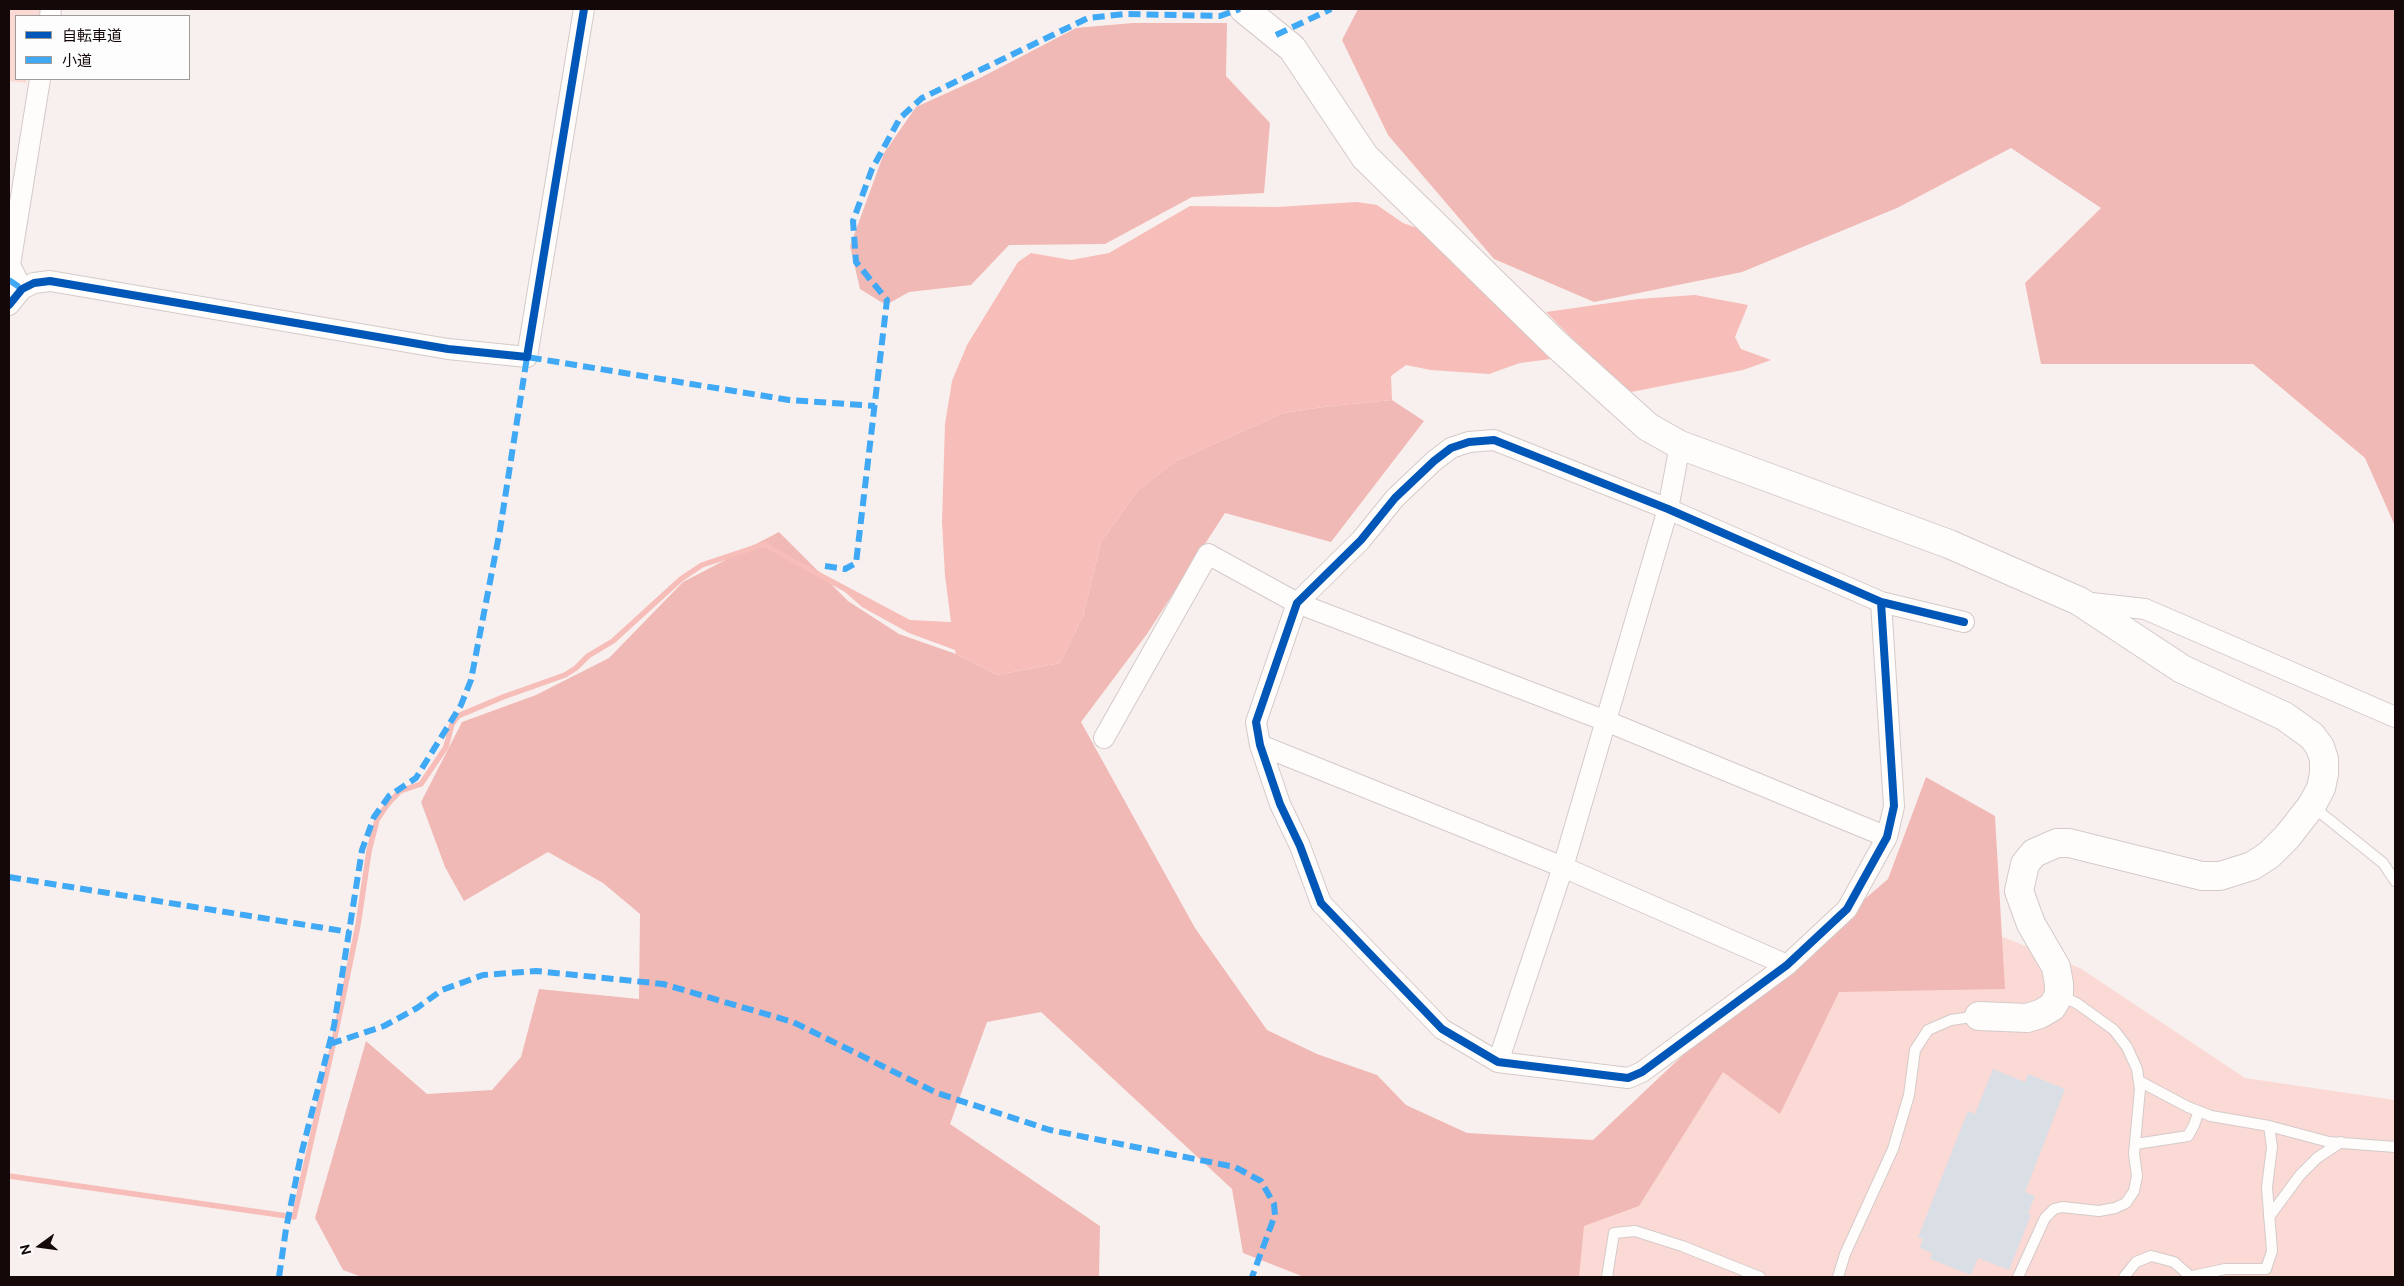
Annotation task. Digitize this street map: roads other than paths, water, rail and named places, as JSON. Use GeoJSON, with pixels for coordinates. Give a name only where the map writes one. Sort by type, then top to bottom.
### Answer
{"type":"FeatureCollection","features":[{"type":"Feature","properties":{"kind":"street"},"geometry":{"type":"LineString","coordinates":[[9,305],[22,289],[34,283],[50,281],[448,349],[527,357],[584,9]]}},
{"type":"Feature","properties":{"kind":"street"},"geometry":{"type":"LineString","coordinates":[[1244,9],[1292,48],[1365,157],[1564,350],[1648,427],[1680,445],[1949,544],[2079,601],[2182,669],[2284,716],[2312,736],[2320,747],[2324,759],[2324,774],[2321,788],[2312,805],[2287,837],[2269,855],[2252,866],[2220,876],[2187,874],[2070,844],[2057,843],[2034,853],[2026,864],[2019,890],[2031,924],[2056,967],[2060,984],[2059,995],[2052,1006],[2040,1014],[2027,1018],[1979,1016]]}},
{"type":"Feature","properties":{"kind":"street"},"geometry":{"type":"LineString","coordinates":[[22,289],[10,265],[40,80]]}},
{"type":"Feature","properties":{"kind":"street"},"geometry":{"type":"LineString","coordinates":[[1881,602],[1894,806],[1887,837],[1847,909],[1787,965],[1642,1072],[1628,1078],[1498,1062],[1442,1029],[1321,903],[1300,846],[1280,804],[1260,745],[1256,722],[1297,603],[1361,540],[1395,498],[1434,461],[1451,448],[1469,442],[1494,440],[1668,509],[1881,602],[1964,622]]}},
{"type":"Feature","properties":{"kind":"street"},"geometry":{"type":"LineString","coordinates":[[1498,1062],[1563,867],[1668,509],[1680,445]]}},
{"type":"Feature","properties":{"kind":"street"},"geometry":{"type":"LineString","coordinates":[[1104,738],[1208,554],[1297,603],[1606,721],[1887,837]]}},
{"type":"Feature","properties":{"kind":"street"},"geometry":{"type":"LineString","coordinates":[[2079,601],[2145,609],[2395,716]]}},
{"type":"Feature","properties":{"kind":"street"},"geometry":{"type":"LineString","coordinates":[[1260,745],[1563,867],[1787,965]]}},
{"type":"Feature","properties":{"kind":"lane"},"geometry":{"type":"LineString","coordinates":[[2312,805],[2383,863],[2395,881]]}},
{"type":"Feature","properties":{"kind":"lane"},"geometry":{"type":"LineString","coordinates":[[2022,1275],[2045,1218],[2054,1209],[2062,1207],[2099,1211],[2115,1208],[2126,1203],[2134,1191],[2137,1176],[2134,1154],[2139,1116],[2137,1069],[2127,1047],[2114,1030],[2078,1004],[2059,995]]}},
{"type":"Feature","properties":{"kind":"lane"},"geometry":{"type":"LineString","coordinates":[[1838,1277],[1845,1254],[1893,1149],[1909,1095],[1915,1050],[1928,1030],[1952,1020],[1979,1016]]}},
{"type":"Feature","properties":{"kind":"lane"},"geometry":{"type":"LineString","coordinates":[[2139,1081],[2211,1116],[2269,1126],[2329,1142],[2395,1148]]}},
{"type":"Feature","properties":{"kind":"lane"},"geometry":{"type":"LineString","coordinates":[[2136,1144],[2188,1136],[2199,1111]]}},
{"type":"Feature","properties":{"kind":"lane"},"geometry":{"type":"LineString","coordinates":[[2124,1277],[2136,1262],[2151,1256],[2174,1262],[2190,1277],[2225,1269],[2266,1269],[2272,1250],[2267,1187],[2272,1147],[2269,1126]]}},
{"type":"Feature","properties":{"kind":"lane"},"geometry":{"type":"LineString","coordinates":[[2269,1217],[2311,1164],[2341,1142]]}},
{"type":"Feature","properties":{"kind":"lane"},"geometry":{"type":"LineString","coordinates":[[1607,1277],[1614,1233],[1635,1231],[1682,1246],[1760,1277]]}},
{"type":"Feature","properties":{"kind":"waterway"},"geometry":{"type":"LineString","coordinates":[[9,1176],[294,1217],[358,925],[369,851],[377,820],[387,805],[400,791],[421,784],[446,747],[452,724],[458,716],[503,697],[565,675],[576,668],[588,656],[613,641],[681,579],[702,565],[765,544],[771,548]]}}]}
